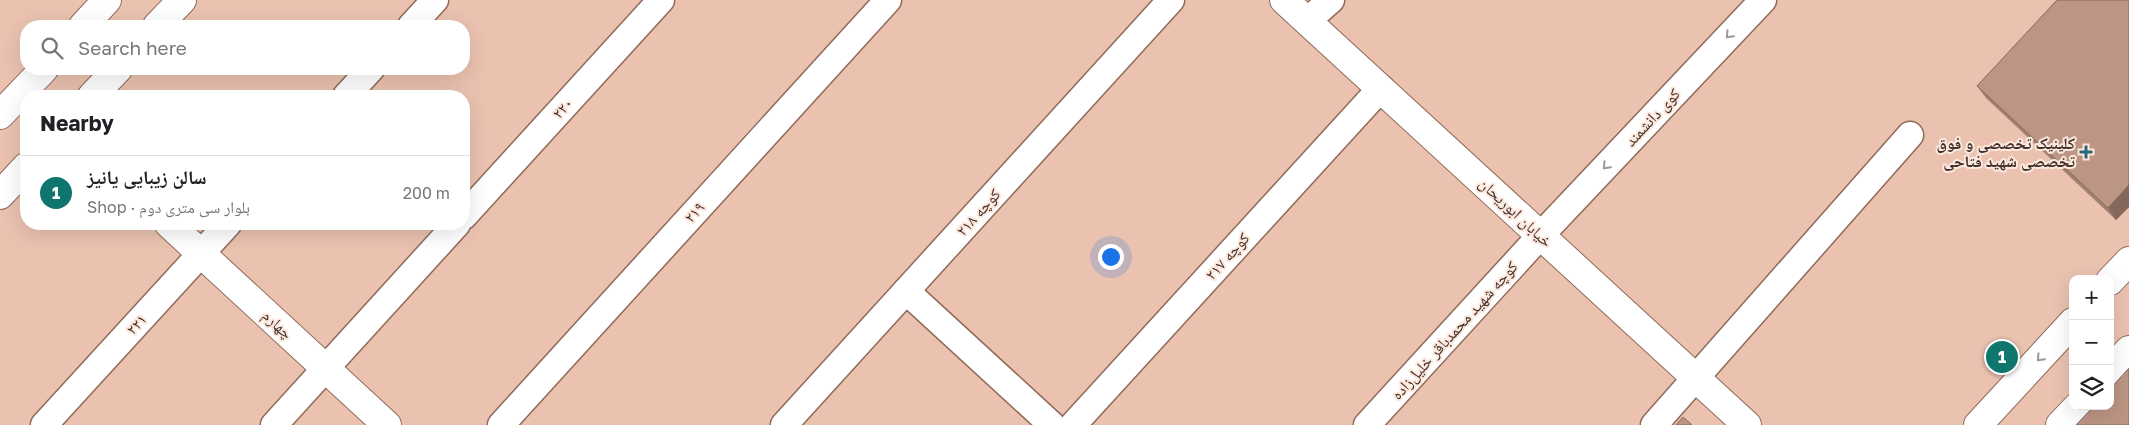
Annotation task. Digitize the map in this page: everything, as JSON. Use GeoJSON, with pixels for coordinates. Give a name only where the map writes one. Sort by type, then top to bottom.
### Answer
{"type":"FeatureCollection","features":[{"type":"Feature","properties":{"kind":"street"},"geometry":{"type":"LineString","coordinates":[[89,20],[107,0]]}},
{"type":"Feature","properties":{"kind":"street"},"geometry":{"type":"LineString","coordinates":[[163,20],[182,0]]}},
{"type":"Feature","properties":{"kind":"street"},"geometry":{"type":"LineString","coordinates":[[417,20],[435,0]]}},
{"type":"Feature","properties":{"kind":"street","name":"۲۲۰"},"geometry":{"type":"LineString","coordinates":[[470,209],[661,0]]}},
{"type":"Feature","properties":{"kind":"street","name":"۲۱۹"},"geometry":{"type":"LineString","coordinates":[[501,425],[888,0]]}},
{"type":"Feature","properties":{"kind":"street","name":"کوچه ۲۱۸"},"geometry":{"type":"LineString","coordinates":[[784,425],[1171,0]]}},
{"type":"Feature","properties":{"kind":"street","name":"خیابان ابوریحان"},"geometry":{"type":"LineString","coordinates":[[1284,0],[1747,425]]}},
{"type":"Feature","properties":{"kind":"street"},"geometry":{"type":"LineString","coordinates":[[1307,20],[1331,0]]}},
{"type":"Feature","properties":{"kind":"street","name":"کوی دانشمند"},"geometry":{"type":"LineString","coordinates":[[1541,235],[1763,0]]}},
{"type":"Feature","properties":{"kind":"street"},"geometry":{"type":"LineString","coordinates":[[30,90],[40,75]]}},
{"type":"Feature","properties":{"kind":"street"},"geometry":{"type":"LineString","coordinates":[[98,90],[112,75]]}},
{"type":"Feature","properties":{"kind":"street"},"geometry":{"type":"LineString","coordinates":[[352,90],[365,75]]}},
{"type":"Feature","properties":{"kind":"street","name":"کوچه ۲۱۷"},"geometry":{"type":"LineString","coordinates":[[1073,425],[1381,88]]}},
{"type":"Feature","properties":{"kind":"street"},"geometry":{"type":"LineString","coordinates":[[0,116],[20,100]]}},
{"type":"Feature","properties":{"kind":"street"},"geometry":{"type":"LineString","coordinates":[[1654,425],[1910,135]]}},
{"type":"Feature","properties":{"kind":"street"},"geometry":{"type":"LineString","coordinates":[[0,196],[20,174]]}},
{"type":"Feature","properties":{"kind":"street","name":"چهارم"},"geometry":{"type":"LineString","coordinates":[[176,230],[387,425]]}},
{"type":"Feature","properties":{"kind":"street","name":"۲۲۱"},"geometry":{"type":"LineString","coordinates":[[44,425],[222,230]]}},
{"type":"Feature","properties":{"kind":"street"},"geometry":{"type":"LineString","coordinates":[[274,425],[452,230]]}},
{"type":"Feature","properties":{"kind":"street","name":"کوچه شهید محمدباقر خلیل‌زاده"},"geometry":{"type":"LineString","coordinates":[[1367,425],[1541,235]]}},
{"type":"Feature","properties":{"kind":"street"},"geometry":{"type":"LineString","coordinates":[[2114,277],[2129,260]]}},
{"type":"Feature","properties":{"kind":"street"},"geometry":{"type":"LineString","coordinates":[[906,291],[1052,425]]}},
{"type":"Feature","properties":{"kind":"street"},"geometry":{"type":"LineString","coordinates":[[1978,425],[2069,326]]}},
{"type":"Feature","properties":{"kind":"street"},"geometry":{"type":"LineString","coordinates":[[2114,367],[2129,350]]}},
{"type":"Feature","properties":{"kind":"street"},"geometry":{"type":"LineString","coordinates":[[2060,425],[2074,410]]}},
{"type":"Feature","properties":{"kind":"building","name":"کلینیک تخصصی و فوق تخصصی شهید فتاحی"},"geometry":{"type":"Polygon","coordinates":[[[2057,0],[2129,0],[2129,185],[2108,208],[1977,86],[2057,0]]]}},
{"type":"Feature","properties":{"kind":"building"},"geometry":{"type":"Polygon","coordinates":[[[2129,368],[2129,425],[2076,425],[2090,410],[2114,410],[2114,385],[2129,368]]]}},
{"type":"Feature","properties":{"kind":"building"},"geometry":{"type":"Polygon","coordinates":[[[1683,417],[1692,425],[1676,425],[1683,417]]]}},
{"type":"Feature","properties":{"kind":"place","name":"کلینیک تخصصی و فوق تخصصی شهید فتاحی"},"geometry":{"type":"Point","coordinates":[2086,152]}},
{"type":"Feature","properties":{"kind":"place","name":"سالن زیبایی یانیز"},"geometry":{"type":"Point","coordinates":[2002,357]}}]}
